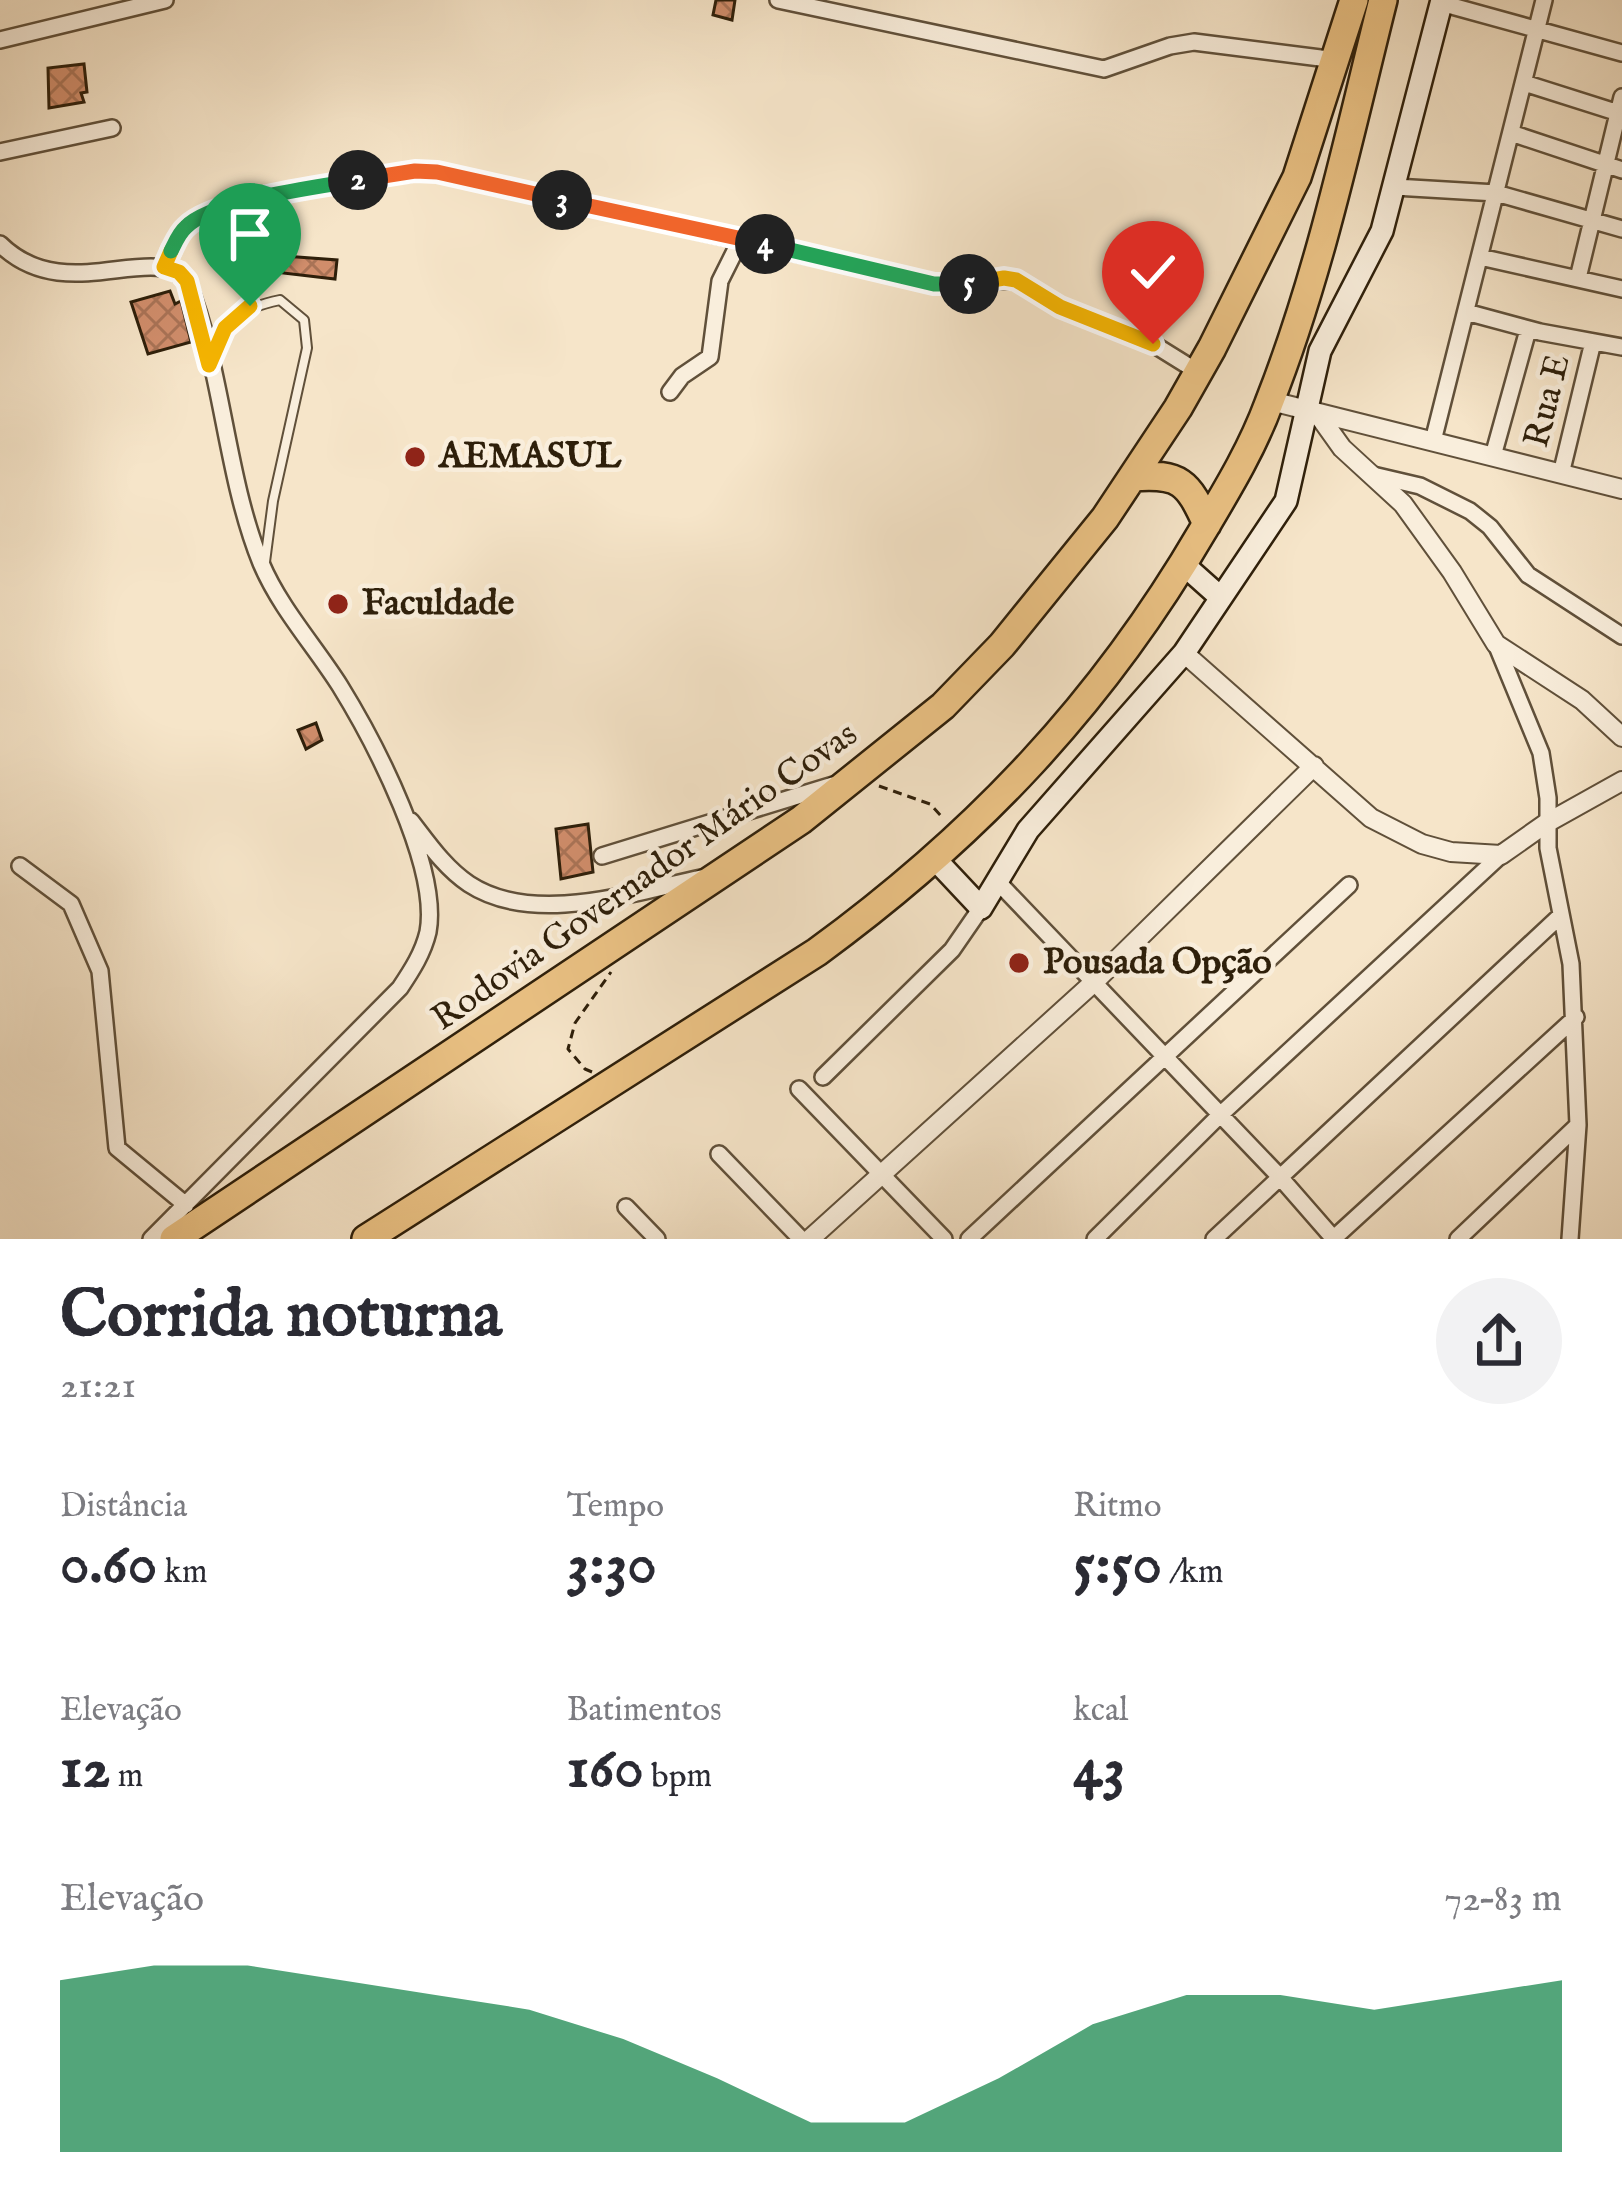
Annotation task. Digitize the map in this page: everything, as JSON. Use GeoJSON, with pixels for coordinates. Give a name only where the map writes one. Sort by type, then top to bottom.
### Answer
{"type":"FeatureCollection","features":[{"type":"Feature","properties":{"kind":"highway","name":"Rodovia Governador Mário Covas"},"geometry":{"type":"LineString","coordinates":[[174,1239],[727,872],[854,779],[943,706],[1002,646],[1061,576],[1133,477],[1198,372],[1297,177],[1354,0]]}},
{"type":"Feature","properties":{"kind":"highway"},"geometry":{"type":"LineString","coordinates":[[366,1239],[817,952],[960,837],[1022,777],[1094,692],[1183,564],[1246,457],[1270,400],[1330,210],[1383,0]]}},
{"type":"Feature","properties":{"kind":"highway"},"geometry":{"type":"LineString","coordinates":[[1133,477],[1158,475],[1181,482],[1190,489],[1207,524]]}},
{"type":"Feature","properties":{"kind":"main road"},"geometry":{"type":"LineString","coordinates":[[934,860],[981,908],[1028,830],[1184,653],[1286,501],[1320,351],[1369,262],[1395,187],[1442,1]]}},
{"type":"Feature","properties":{"kind":"main road"},"geometry":{"type":"LineString","coordinates":[[1183,564],[1220,597]]}},
{"type":"Feature","properties":{"kind":"street"},"geometry":{"type":"LineString","coordinates":[[0,40],[164,0]]}},
{"type":"Feature","properties":{"kind":"street"},"geometry":{"type":"LineString","coordinates":[[778,0],[1104,70],[1194,41],[1336,60]]}},
{"type":"Feature","properties":{"kind":"street"},"geometry":{"type":"LineString","coordinates":[[1433,441],[1544,0]]}},
{"type":"Feature","properties":{"kind":"street"},"geometry":{"type":"LineString","coordinates":[[1442,1],[1622,53]]}},
{"type":"Feature","properties":{"kind":"street"},"geometry":{"type":"LineString","coordinates":[[1524,83],[1621,108],[1614,168],[1591,221],[1578,278]]}},
{"type":"Feature","properties":{"kind":"street"},"geometry":{"type":"LineString","coordinates":[[0,152],[112,128]]}},
{"type":"Feature","properties":{"kind":"street"},"geometry":{"type":"LineString","coordinates":[[1510,133],[1614,168]]}},
{"type":"Feature","properties":{"kind":"street"},"geometry":{"type":"LineString","coordinates":[[164,267],[188,224],[241,203],[415,171],[458,175],[498,188],[934,284],[1016,280],[1060,307],[1153,344],[1198,372]]}},
{"type":"Feature","properties":{"kind":"street"},"geometry":{"type":"LineString","coordinates":[[1395,187],[1496,194],[1622,230]]}},
{"type":"Feature","properties":{"kind":"street"},"geometry":{"type":"LineString","coordinates":[[670,392],[682,376],[710,356],[720,281],[741,239]]}},
{"type":"Feature","properties":{"kind":"street"},"geometry":{"type":"LineString","coordinates":[[0,244],[16,259],[62,274],[86,276],[164,267],[187,281],[264,569],[340,687],[406,815],[444,863],[488,895],[553,904],[727,872]]}},
{"type":"Feature","properties":{"kind":"street"},"geometry":{"type":"LineString","coordinates":[[1480,257],[1622,289]]}},
{"type":"Feature","properties":{"kind":"street"},"geometry":{"type":"LineString","coordinates":[[1466,312],[1528,330],[1622,347]]}},
{"type":"Feature","properties":{"kind":"street"},"geometry":{"type":"LineString","coordinates":[[1493,457],[1528,330]]}},
{"type":"Feature","properties":{"kind":"street","name":"Rua E"},"geometry":{"type":"LineString","coordinates":[[1561,475],[1593,342]]}},
{"type":"Feature","properties":{"kind":"street"},"geometry":{"type":"LineString","coordinates":[[1270,400],[1622,489]]}},
{"type":"Feature","properties":{"kind":"street"},"geometry":{"type":"LineString","coordinates":[[1310,411],[1403,504],[1428,539],[1496,644],[1541,753],[1548,798],[1545,824],[1576,1017],[1578,1125],[1570,1239]]}},
{"type":"Feature","properties":{"kind":"street"},"geometry":{"type":"LineString","coordinates":[[1373,475],[1420,486],[1471,511],[1528,575],[1622,636]]}},
{"type":"Feature","properties":{"kind":"street"},"geometry":{"type":"LineString","coordinates":[[1496,644],[1582,700],[1622,737]]}},
{"type":"Feature","properties":{"kind":"street"},"geometry":{"type":"LineString","coordinates":[[1184,653],[1361,809],[1395,833],[1451,852],[1501,855]]}},
{"type":"Feature","properties":{"kind":"street"},"geometry":{"type":"LineString","coordinates":[[719,1154],[814,1237],[1092,984],[1313,766]]}},
{"type":"Feature","properties":{"kind":"street"},"geometry":{"type":"LineString","coordinates":[[602,856],[854,779]]}},
{"type":"Feature","properties":{"kind":"street"},"geometry":{"type":"LineString","coordinates":[[1095,1239],[1219,1116],[1501,855],[1622,781]]}},
{"type":"Feature","properties":{"kind":"street"},"geometry":{"type":"LineString","coordinates":[[151,1239],[374,1017],[418,962],[428,934],[428,895],[406,815]]}},
{"type":"Feature","properties":{"kind":"street"},"geometry":{"type":"LineString","coordinates":[[20,866],[70,904],[100,971],[117,1148],[186,1204]]}},
{"type":"Feature","properties":{"kind":"street"},"geometry":{"type":"LineString","coordinates":[[996,880],[1279,1176],[1333,1239],[1576,1017]]}},
{"type":"Feature","properties":{"kind":"street"},"geometry":{"type":"LineString","coordinates":[[969,1239],[1349,885]]}},
{"type":"Feature","properties":{"kind":"street"},"geometry":{"type":"LineString","coordinates":[[823,1077],[952,950],[981,908]]}},
{"type":"Feature","properties":{"kind":"street"},"geometry":{"type":"LineString","coordinates":[[1214,1239],[1559,917]]}},
{"type":"Feature","properties":{"kind":"street"},"geometry":{"type":"LineString","coordinates":[[800,1089],[944,1239]]}},
{"type":"Feature","properties":{"kind":"street"},"geometry":{"type":"LineString","coordinates":[[1458,1239],[1578,1125]]}},
{"type":"Feature","properties":{"kind":"street"},"geometry":{"type":"LineString","coordinates":[[626,1207],[657,1239]]}},
{"type":"Feature","properties":{"kind":"lane"},"geometry":{"type":"LineString","coordinates":[[209,365],[225,328],[250,306],[280,299],[304,320],[307,348],[273,501],[264,569]]}},
{"type":"Feature","properties":{"kind":"path"},"geometry":{"type":"LineString","coordinates":[[854,779],[899,790],[930,804],[960,837]]}},
{"type":"Feature","properties":{"kind":"path"},"geometry":{"type":"LineString","coordinates":[[615,967],[575,1023],[568,1048],[585,1069],[616,1080]]}},
{"type":"Feature","properties":{"kind":"building"},"geometry":{"type":"Polygon","coordinates":[[[716,0],[735,0],[732,20],[713,15],[716,0]]]}},
{"type":"Feature","properties":{"kind":"building"},"geometry":{"type":"Polygon","coordinates":[[[84,64],[84,102],[49,108],[48,68],[84,64]]]}},
{"type":"Feature","properties":{"kind":"building"},"geometry":{"type":"Polygon","coordinates":[[[284,256],[337,260],[335,279],[283,273],[284,256]]]}},
{"type":"Feature","properties":{"kind":"building"},"geometry":{"type":"Polygon","coordinates":[[[170,291],[175,304],[181,301],[191,342],[148,354],[131,302],[170,291]]]}},
{"type":"Feature","properties":{"kind":"building"},"geometry":{"type":"Polygon","coordinates":[[[316,723],[322,740],[306,749],[298,730],[316,723]]]}},
{"type":"Feature","properties":{"kind":"building"},"geometry":{"type":"Polygon","coordinates":[[[588,824],[593,872],[561,879],[556,829],[588,824]]]}},
{"type":"Feature","properties":{"kind":"place","name":"AEMASUL"},"geometry":{"type":"Point","coordinates":[415,457]}},
{"type":"Feature","properties":{"kind":"place","name":"Faculdade"},"geometry":{"type":"Point","coordinates":[338,604]}},
{"type":"Feature","properties":{"kind":"place","name":"Pousada Opção"},"geometry":{"type":"Point","coordinates":[1019,963]}},
{"type":"Feature","properties":{"kind":"route"},"geometry":{"type":"LineString","coordinates":[[250,306],[225,328],[209,365],[187,281],[164,267],[188,224],[241,203],[415,171],[458,175],[498,188],[934,284],[1016,280],[1060,307],[1153,344]]}}]}
